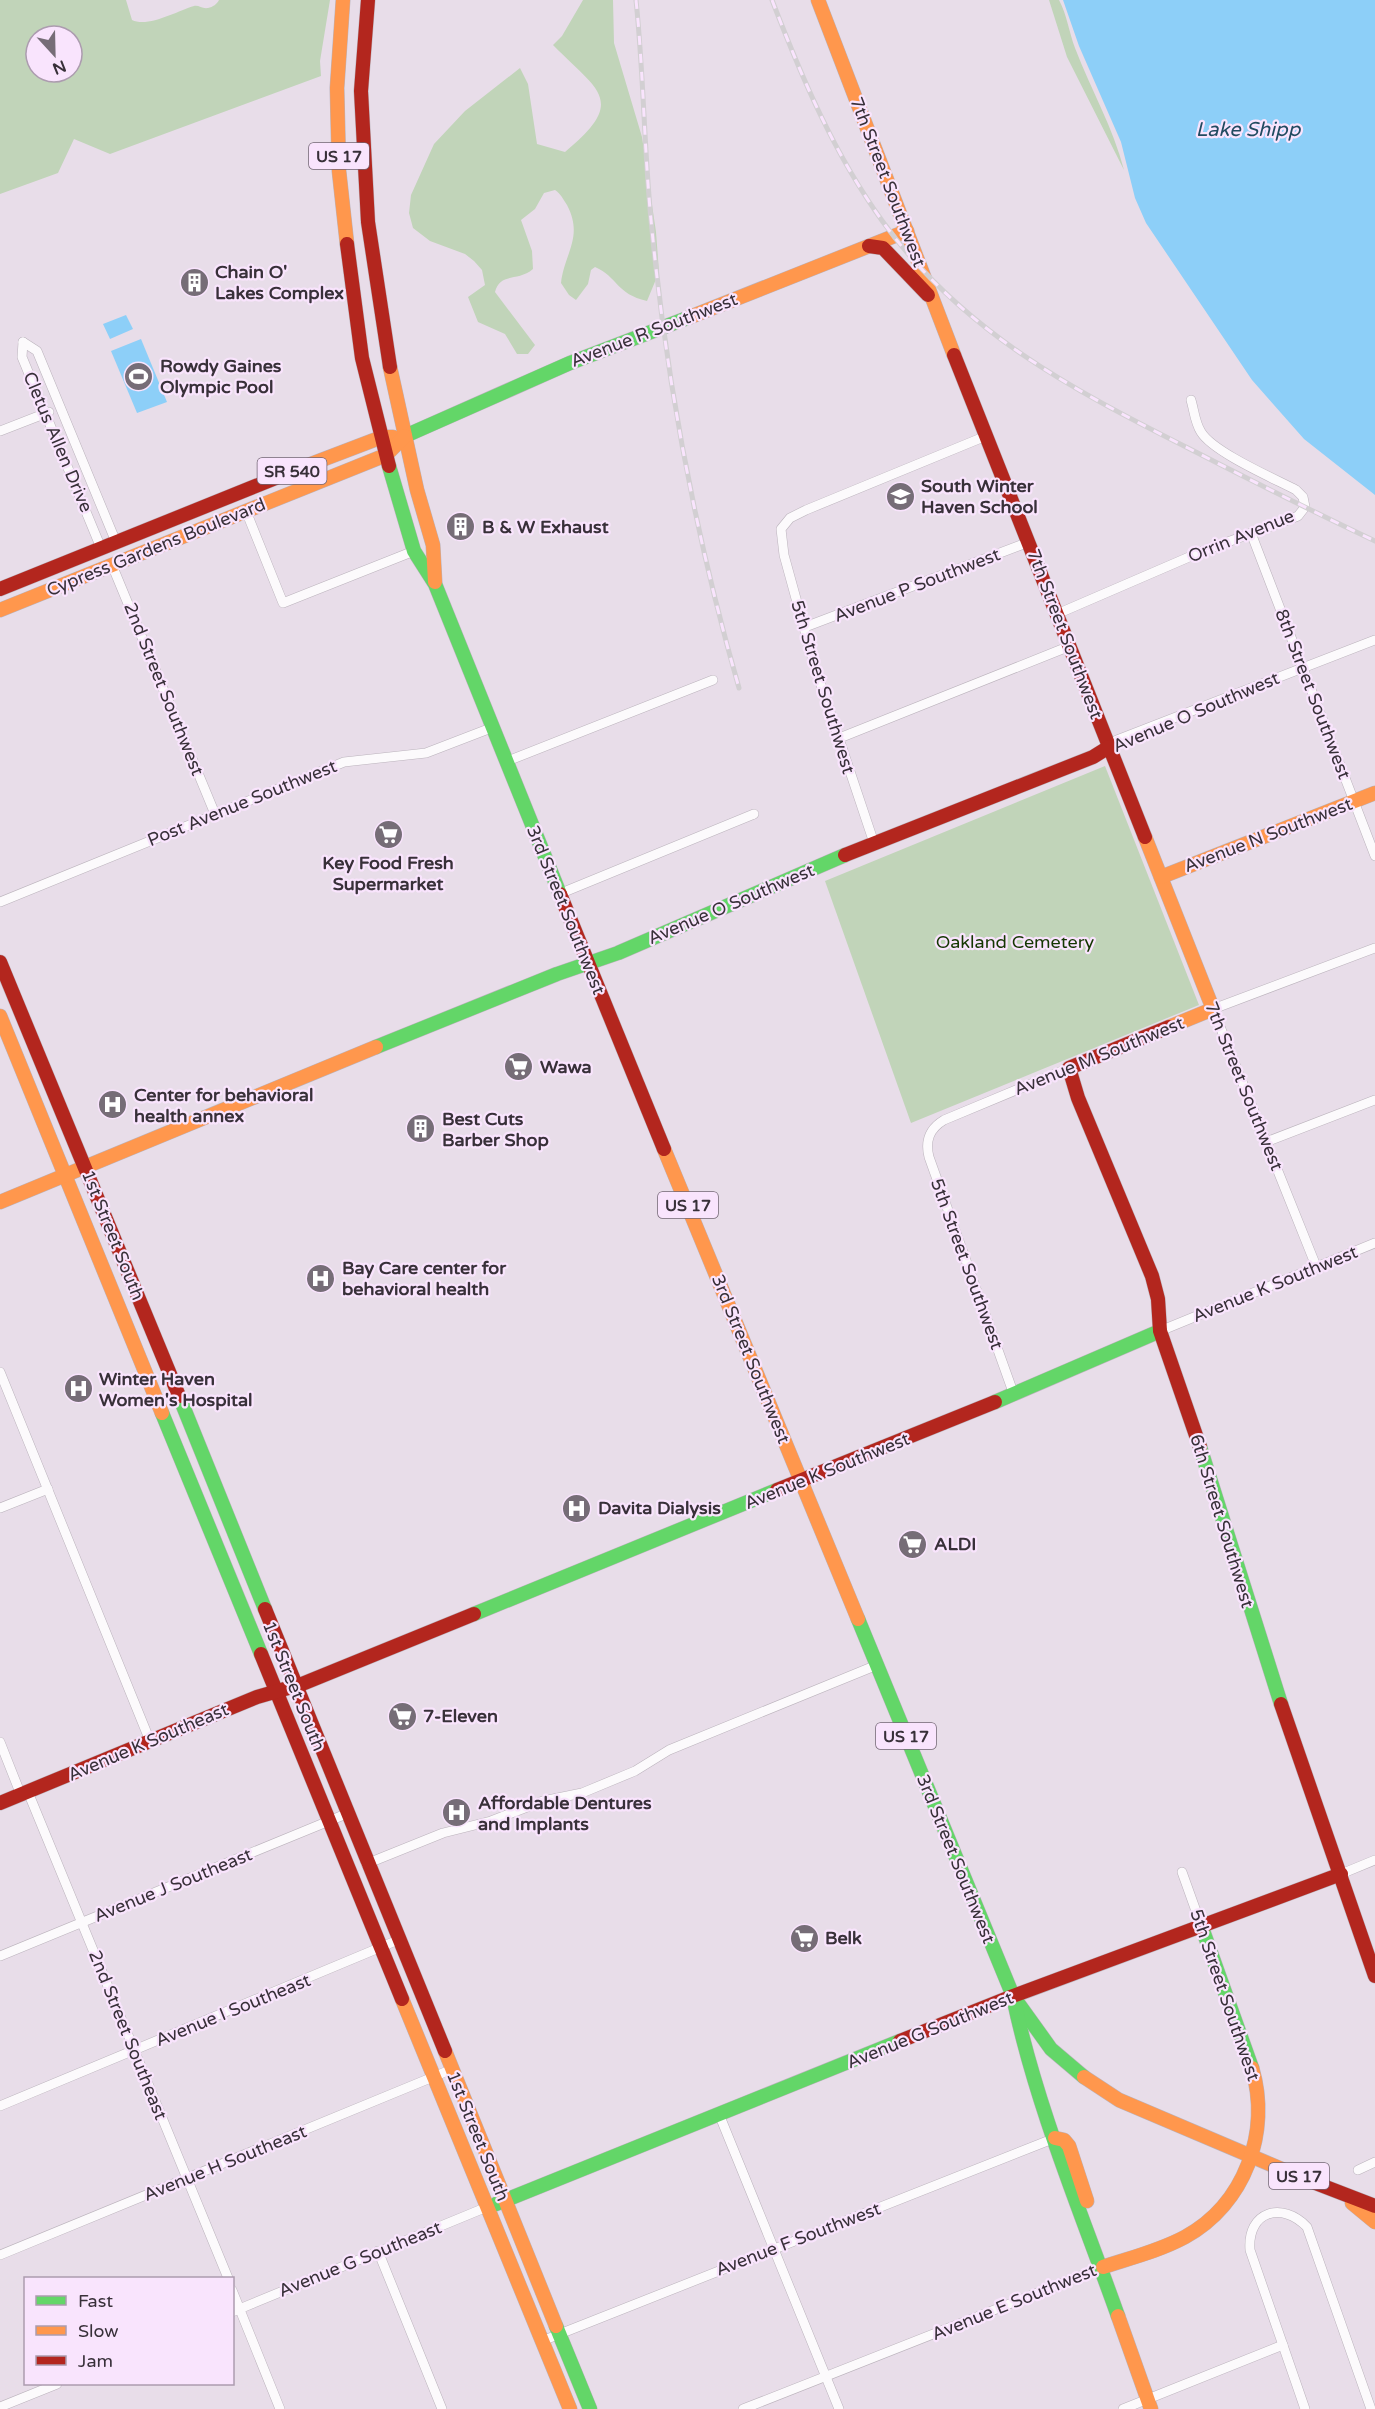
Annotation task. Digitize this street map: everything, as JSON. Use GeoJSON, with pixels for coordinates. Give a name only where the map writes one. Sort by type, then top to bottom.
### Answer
{"type":"FeatureCollection","features":[{"type":"Feature","properties":{"kind":"main road","name":"US 17"},"geometry":{"type":"LineString","coordinates":[[343,0],[337,88],[339,171],[355,312],[365,368],[386,455]]}},
{"type":"Feature","properties":{"kind":"main road","name":"US 17"},"geometry":{"type":"LineString","coordinates":[[368,0],[361,90],[364,176],[384,341],[405,436]]}},
{"type":"Feature","properties":{"kind":"main road","name":"7th Street Southwest"},"geometry":{"type":"LineString","coordinates":[[818,0],[932,299],[1213,1009]]}},
{"type":"Feature","properties":{"kind":"main road","name":"Avenue R Southwest"},"geometry":{"type":"LineString","coordinates":[[405,436],[570,363],[641,338],[907,231]]}},
{"type":"Feature","properties":{"kind":"main road"},"geometry":{"type":"LineString","coordinates":[[869,246],[883,248],[932,299]]}},
{"type":"Feature","properties":{"kind":"main road","name":"Cypress Gardens Boulevard"},"geometry":{"type":"LineString","coordinates":[[0,589],[382,437],[405,436]]}},
{"type":"Feature","properties":{"kind":"main road","name":"Cypress Gardens Boulevard"},"geometry":{"type":"LineString","coordinates":[[0,610],[386,455],[405,436]]}},
{"type":"Feature","properties":{"kind":"main road","name":"3rd Street Southwest"},"geometry":{"type":"LineString","coordinates":[[405,436],[433,545],[435,584]]}},
{"type":"Feature","properties":{"kind":"main road","name":"3rd Street Southwest"},"geometry":{"type":"LineString","coordinates":[[386,455],[414,551],[435,584],[491,728],[1013,1996],[1021,2034],[1055,2138],[1103,2267],[1149,2404]]}},
{"type":"Feature","properties":{"kind":"main road","name":"Avenue O Southwest"},"geometry":{"type":"LineString","coordinates":[[0,1202],[84,1165],[618,953],[874,843],[1093,757],[1109,747]]}},
{"type":"Feature","properties":{"kind":"main road","name":"Avenue N Southwest"},"geometry":{"type":"LineString","coordinates":[[1161,877],[1375,793]]}},
{"type":"Feature","properties":{"kind":"main road","name":"1st Street South"},"geometry":{"type":"LineString","coordinates":[[0,962],[588,2408]]}},
{"type":"Feature","properties":{"kind":"main road","name":"Avenue M Southwest"},"geometry":{"type":"LineString","coordinates":[[1069,1068],[1213,1009]]}},
{"type":"Feature","properties":{"kind":"main road","name":"1st Street South"},"geometry":{"type":"LineString","coordinates":[[0,1016],[570,2409]]}},
{"type":"Feature","properties":{"kind":"main road"},"geometry":{"type":"LineString","coordinates":[[21,1067],[35,1072],[59,1106]]}},
{"type":"Feature","properties":{"kind":"main road","name":"6th Street Southwest"},"geometry":{"type":"LineString","coordinates":[[1069,1068],[1078,1098],[1152,1276],[1158,1299],[1160,1331],[1188,1407],[1264,1655],[1375,1976]]}},
{"type":"Feature","properties":{"kind":"main road","name":"Avenue K Southwest"},"geometry":{"type":"LineString","coordinates":[[275,1690],[294,1686],[800,1480],[928,1431],[1013,1392],[1160,1331]]}},
{"type":"Feature","properties":{"kind":"main road","name":"Avenue K Southeast"},"geometry":{"type":"LineString","coordinates":[[0,1803],[275,1690]]}},
{"type":"Feature","properties":{"kind":"main road","name":"Avenue G Southwest"},"geometry":{"type":"LineString","coordinates":[[487,2207],[1013,1996],[1202,1925],[1231,1917],[1341,1874]]}},
{"type":"Feature","properties":{"kind":"main road","name":"5th Street Southwest"},"geometry":{"type":"LineString","coordinates":[[1202,1925],[1254,2074],[1258,2115],[1251,2156]]}},
{"type":"Feature","properties":{"kind":"main road","name":"US 17"},"geometry":{"type":"LineString","coordinates":[[1013,1996],[1051,2049],[1093,2085],[1119,2100],[1346,2197],[1375,2206]]}},
{"type":"Feature","properties":{"kind":"main road","name":"Avenue E Southwest"},"geometry":{"type":"LineString","coordinates":[[1103,2267],[1177,2240],[1201,2227],[1229,2201],[1239,2185],[1251,2156]]}},
{"type":"Feature","properties":{"kind":"main road","name":"US 17"},"geometry":{"type":"LineString","coordinates":[[1346,2197],[1375,2222]]}},
{"type":"Feature","properties":{"kind":"street","name":"Cletus Allen Drive"},"geometry":{"type":"LineString","coordinates":[[101,548],[22,357],[24,342],[37,351],[116,542]]}},
{"type":"Feature","properties":{"kind":"street","name":"Orrin Avenue"},"geometry":{"type":"LineString","coordinates":[[1057,614],[1187,557],[1298,516],[1305,507],[1303,497],[1296,490],[1239,461],[1206,438],[1199,429],[1191,400]]}},
{"type":"Feature","properties":{"kind":"street"},"geometry":{"type":"LineString","coordinates":[[0,431],[60,408]]}},
{"type":"Feature","properties":{"kind":"street","name":"5th Street Southwest"},"geometry":{"type":"LineString","coordinates":[[874,843],[837,739],[784,555],[781,528],[790,518],[806,510],[986,436]]}},
{"type":"Feature","properties":{"kind":"street"},"geometry":{"type":"LineString","coordinates":[[246,511],[283,603],[414,551]]}},
{"type":"Feature","properties":{"kind":"street","name":"8th Street Southwest"},"geometry":{"type":"LineString","coordinates":[[1251,533],[1375,856]]}},
{"type":"Feature","properties":{"kind":"street","name":"Avenue P Southwest"},"geometry":{"type":"LineString","coordinates":[[805,627],[1029,542]]}},
{"type":"Feature","properties":{"kind":"street","name":"2nd Street Southwest"},"geometry":{"type":"LineString","coordinates":[[112,565],[215,814]]}},
{"type":"Feature","properties":{"kind":"street","name":"Avenue O Southwest"},"geometry":{"type":"LineString","coordinates":[[1109,747],[1117,740],[1375,640]]}},
{"type":"Feature","properties":{"kind":"street"},"geometry":{"type":"LineString","coordinates":[[837,739],[1070,646]]}},
{"type":"Feature","properties":{"kind":"street"},"geometry":{"type":"LineString","coordinates":[[505,762],[713,680]]}},
{"type":"Feature","properties":{"kind":"street","name":"Post Avenue Southwest"},"geometry":{"type":"LineString","coordinates":[[0,902],[344,762],[426,753],[491,728]]}},
{"type":"Feature","properties":{"kind":"street"},"geometry":{"type":"LineString","coordinates":[[559,894],[754,814]]}},
{"type":"Feature","properties":{"kind":"street","name":"Avenue M Southwest"},"geometry":{"type":"LineString","coordinates":[[1213,1009],[1375,948]]}},
{"type":"Feature","properties":{"kind":"street","name":"7th Street Southwest"},"geometry":{"type":"LineString","coordinates":[[1213,1009],[1316,1266]]}},
{"type":"Feature","properties":{"kind":"street","name":"Avenue M Southwest"},"geometry":{"type":"LineString","coordinates":[[930,1134],[944,1120],[1069,1068]]}},
{"type":"Feature","properties":{"kind":"street"},"geometry":{"type":"LineString","coordinates":[[1266,1142],[1375,1100]]}},
{"type":"Feature","properties":{"kind":"street","name":"5th Street Southwest"},"geometry":{"type":"LineString","coordinates":[[930,1134],[927,1148],[929,1157],[1013,1392]]}},
{"type":"Feature","properties":{"kind":"street","name":"Avenue K Southwest"},"geometry":{"type":"LineString","coordinates":[[1160,1331],[1375,1243]]}},
{"type":"Feature","properties":{"kind":"street"},"geometry":{"type":"LineString","coordinates":[[0,1372],[150,1741]]}},
{"type":"Feature","properties":{"kind":"street"},"geometry":{"type":"LineString","coordinates":[[0,1508],[48,1489]]}},
{"type":"Feature","properties":{"kind":"street"},"geometry":{"type":"LineString","coordinates":[[366,1864],[443,1833],[491,1821],[543,1801],[582,1793],[635,1771],[669,1750],[877,1665]]}},
{"type":"Feature","properties":{"kind":"street"},"geometry":{"type":"LineString","coordinates":[[0,1742],[25,1793]]}},
{"type":"Feature","properties":{"kind":"street","name":"2nd Street Southeast"},"geometry":{"type":"LineString","coordinates":[[25,1793],[82,1922],[228,2277]]}},
{"type":"Feature","properties":{"kind":"street","name":"Avenue J Southeast"},"geometry":{"type":"LineString","coordinates":[[0,1956],[346,1814]]}},
{"type":"Feature","properties":{"kind":"street","name":"Avenue G Southwest"},"geometry":{"type":"LineString","coordinates":[[1341,1874],[1375,1860]]}},
{"type":"Feature","properties":{"kind":"street","name":"5th Street Southwest"},"geometry":{"type":"LineString","coordinates":[[1182,1872],[1202,1925]]}},
{"type":"Feature","properties":{"kind":"street","name":"Avenue I Southeast"},"geometry":{"type":"LineString","coordinates":[[0,2106],[398,1940]]}},
{"type":"Feature","properties":{"kind":"street","name":"Avenue H Southeast"},"geometry":{"type":"LineString","coordinates":[[0,2255],[450,2070]]}},
{"type":"Feature","properties":{"kind":"street"},"geometry":{"type":"LineString","coordinates":[[719,2114],[839,2409]]}},
{"type":"Feature","properties":{"kind":"street","name":"Avenue F Southwest"},"geometry":{"type":"LineString","coordinates":[[542,2341],[1055,2138]]}},
{"type":"Feature","properties":{"kind":"street"},"geometry":{"type":"LineString","coordinates":[[1358,2170],[1375,2162]]}},
{"type":"Feature","properties":{"kind":"street","name":"Avenue G Southeast"},"geometry":{"type":"LineString","coordinates":[[236,2310],[487,2207]]}},
{"type":"Feature","properties":{"kind":"street"},"geometry":{"type":"LineString","coordinates":[[1305,2409],[1250,2250],[1251,2233],[1262,2217],[1272,2212],[1293,2215],[1307,2227],[1371,2409]]}},
{"type":"Feature","properties":{"kind":"street"},"geometry":{"type":"LineString","coordinates":[[378,2251],[442,2409]]}},
{"type":"Feature","properties":{"kind":"street","name":"Avenue E Southwest"},"geometry":{"type":"LineString","coordinates":[[743,2409],[1103,2267]]}},
{"type":"Feature","properties":{"kind":"street"},"geometry":{"type":"LineString","coordinates":[[236,2310],[280,2409]]}},
{"type":"Feature","properties":{"kind":"street"},"geometry":{"type":"LineString","coordinates":[[1123,2409],[1149,2404],[1283,2345]]}},
{"type":"Feature","properties":{"kind":"street"},"geometry":{"type":"LineString","coordinates":[[0,2407],[55,2385]]}},
{"type":"Feature","properties":{"kind":"green space"},"geometry":{"type":"Polygon","coordinates":[[[0,0],[126,0],[132,20],[146,22],[194,6],[210,8],[219,0],[330,0],[320,61],[321,76],[110,154],[74,139],[58,173],[0,194],[0,0]]]}},
{"type":"Feature","properties":{"kind":"green space"},"geometry":{"type":"Polygon","coordinates":[[[583,0],[613,0],[614,43],[642,137],[656,232],[659,272],[647,301],[629,294],[603,271],[595,267],[591,270],[588,284],[576,300],[569,295],[561,283],[572,245],[574,227],[572,216],[562,197],[555,190],[544,193],[535,209],[521,220],[532,251],[533,269],[505,279],[497,286],[495,292],[535,345],[528,354],[517,354],[505,334],[478,322],[468,297],[485,285],[482,270],[465,254],[430,241],[413,228],[409,213],[411,195],[434,144],[465,111],[520,68],[528,84],[537,144],[565,152],[584,134],[596,120],[601,107],[600,96],[583,74],[553,45],[562,36],[583,0]]]}},
{"type":"Feature","properties":{"kind":"green space"},"geometry":{"type":"Polygon","coordinates":[[[1049,0],[1059,0],[1062,6],[1075,48],[1108,124],[1124,170],[1067,57],[1049,0]]]}},
{"type":"Feature","properties":{"kind":"green space","name":"Oakland Cemetery"},"geometry":{"type":"Polygon","coordinates":[[[1105,766],[1199,1005],[911,1123],[825,881],[1105,766]]]}},
{"type":"Feature","properties":{"kind":"water","name":"Lake Shipp"},"geometry":{"type":"Polygon","coordinates":[[[1063,0],[1375,0],[1375,495],[1304,439],[1252,380],[1146,223],[1135,198],[1121,142],[1079,46],[1063,0]]]}},
{"type":"Feature","properties":{"kind":"water"},"geometry":{"type":"Polygon","coordinates":[[[126,315],[133,329],[110,339],[103,324],[126,315]]]}},
{"type":"Feature","properties":{"kind":"water","name":"Rowdy Gaines Olympic Pool"},"geometry":{"type":"Polygon","coordinates":[[[141,339],[167,402],[137,413],[111,351],[141,339]]]}},
{"type":"Feature","properties":{"kind":"railway"},"geometry":{"type":"LineString","coordinates":[[636,0],[649,201],[666,346],[685,461],[709,575],[739,688]]}},
{"type":"Feature","properties":{"kind":"railway"},"geometry":{"type":"LineString","coordinates":[[772,0],[807,87],[849,170],[883,222],[914,261],[948,295],[983,326],[1021,354],[1102,403],[1258,484],[1375,541]]}},
{"type":"Feature","properties":{"kind":"traffic: fast"},"geometry":{"type":"LineString","coordinates":[[405,436],[570,363],[690,317]]}},
{"type":"Feature","properties":{"kind":"traffic: fast"},"geometry":{"type":"LineString","coordinates":[[389,466],[414,551],[435,584],[560,894]]}},
{"type":"Feature","properties":{"kind":"traffic: fast"},"geometry":{"type":"LineString","coordinates":[[376,1047],[557,974],[618,953],[845,855]]}},
{"type":"Feature","properties":{"kind":"traffic: fast"},"geometry":{"type":"LineString","coordinates":[[995,1402],[1160,1331]]}},
{"type":"Feature","properties":{"kind":"traffic: fast"},"geometry":{"type":"LineString","coordinates":[[179,1396],[265,1609]]}},
{"type":"Feature","properties":{"kind":"traffic: fast"},"geometry":{"type":"LineString","coordinates":[[162,1413],[261,1654]]}},
{"type":"Feature","properties":{"kind":"traffic: fast"},"geometry":{"type":"LineString","coordinates":[[1200,1447],[1281,1704]]}},
{"type":"Feature","properties":{"kind":"traffic: fast"},"geometry":{"type":"LineString","coordinates":[[474,1614],[777,1490]]}},
{"type":"Feature","properties":{"kind":"traffic: fast"},"geometry":{"type":"LineString","coordinates":[[858,1619],[1013,1996],[1051,2049],[1084,2077]]}},
{"type":"Feature","properties":{"kind":"traffic: fast"},"geometry":{"type":"LineString","coordinates":[[1201,1925],[1252,2068]]}},
{"type":"Feature","properties":{"kind":"traffic: fast"},"geometry":{"type":"LineString","coordinates":[[1014,2001],[1047,2120],[1118,2316]]}},
{"type":"Feature","properties":{"kind":"traffic: fast"},"geometry":{"type":"LineString","coordinates":[[496,2204],[900,2041]]}},
{"type":"Feature","properties":{"kind":"traffic: fast"},"geometry":{"type":"LineString","coordinates":[[556,2326],[590,2409]]}},
{"type":"Feature","properties":{"kind":"traffic: slow"},"geometry":{"type":"LineString","coordinates":[[343,0],[337,88],[339,171],[347,244]]}},
{"type":"Feature","properties":{"kind":"traffic: slow"},"geometry":{"type":"LineString","coordinates":[[818,0],[954,355]]}},
{"type":"Feature","properties":{"kind":"traffic: slow"},"geometry":{"type":"LineString","coordinates":[[690,317],[907,231]]}},
{"type":"Feature","properties":{"kind":"traffic: slow"},"geometry":{"type":"LineString","coordinates":[[390,367],[417,490],[433,545],[435,582]]}},
{"type":"Feature","properties":{"kind":"traffic: slow"},"geometry":{"type":"LineString","coordinates":[[0,610],[386,455],[405,436]]}},
{"type":"Feature","properties":{"kind":"traffic: slow"},"geometry":{"type":"LineString","coordinates":[[298,469],[382,437],[393,437]]}},
{"type":"Feature","properties":{"kind":"traffic: slow"},"geometry":{"type":"LineString","coordinates":[[1161,877],[1375,793]]}},
{"type":"Feature","properties":{"kind":"traffic: slow"},"geometry":{"type":"LineString","coordinates":[[1145,837],[1213,1009],[1169,1027]]}},
{"type":"Feature","properties":{"kind":"traffic: slow"},"geometry":{"type":"LineString","coordinates":[[0,1016],[162,1413]]}},
{"type":"Feature","properties":{"kind":"traffic: slow"},"geometry":{"type":"LineString","coordinates":[[0,1202],[376,1047]]}},
{"type":"Feature","properties":{"kind":"traffic: slow"},"geometry":{"type":"LineString","coordinates":[[664,1149],[858,1619]]}},
{"type":"Feature","properties":{"kind":"traffic: slow"},"geometry":{"type":"LineString","coordinates":[[402,1999],[570,2409]]}},
{"type":"Feature","properties":{"kind":"traffic: slow"},"geometry":{"type":"LineString","coordinates":[[445,2051],[556,2326]]}},
{"type":"Feature","properties":{"kind":"traffic: slow"},"geometry":{"type":"LineString","coordinates":[[1103,2267],[1155,2250],[1185,2237],[1206,2223],[1238,2186],[1255,2141],[1258,2117],[1257,2092],[1252,2068]]}},
{"type":"Feature","properties":{"kind":"traffic: slow"},"geometry":{"type":"LineString","coordinates":[[1084,2077],[1119,2100],[1305,2179]]}},
{"type":"Feature","properties":{"kind":"traffic: slow"},"geometry":{"type":"LineString","coordinates":[[1055,2138],[1064,2140],[1069,2146],[1087,2201]]}},
{"type":"Feature","properties":{"kind":"traffic: slow"},"geometry":{"type":"LineString","coordinates":[[1352,2203],[1375,2222]]}},
{"type":"Feature","properties":{"kind":"traffic: slow"},"geometry":{"type":"LineString","coordinates":[[1118,2316],[1151,2409]]}},
{"type":"Feature","properties":{"kind":"traffic: jam"},"geometry":{"type":"LineString","coordinates":[[368,0],[361,91],[368,222],[390,367]]}},
{"type":"Feature","properties":{"kind":"traffic: jam"},"geometry":{"type":"LineString","coordinates":[[347,244],[362,358],[389,466]]}},
{"type":"Feature","properties":{"kind":"traffic: jam"},"geometry":{"type":"LineString","coordinates":[[869,246],[883,248],[928,295]]}},
{"type":"Feature","properties":{"kind":"traffic: jam"},"geometry":{"type":"LineString","coordinates":[[954,355],[1145,837]]}},
{"type":"Feature","properties":{"kind":"traffic: jam"},"geometry":{"type":"LineString","coordinates":[[0,589],[298,469]]}},
{"type":"Feature","properties":{"kind":"traffic: jam"},"geometry":{"type":"LineString","coordinates":[[845,855],[1093,757],[1109,747]]}},
{"type":"Feature","properties":{"kind":"traffic: jam"},"geometry":{"type":"LineString","coordinates":[[560,894],[664,1149]]}},
{"type":"Feature","properties":{"kind":"traffic: jam"},"geometry":{"type":"LineString","coordinates":[[0,962],[179,1396]]}},
{"type":"Feature","properties":{"kind":"traffic: jam"},"geometry":{"type":"LineString","coordinates":[[1169,1027],[1069,1068],[1078,1098],[1152,1276],[1158,1299],[1160,1331],[1200,1447]]}},
{"type":"Feature","properties":{"kind":"traffic: jam"},"geometry":{"type":"LineString","coordinates":[[777,1490],[995,1402]]}},
{"type":"Feature","properties":{"kind":"traffic: jam"},"geometry":{"type":"LineString","coordinates":[[265,1609],[445,2051]]}},
{"type":"Feature","properties":{"kind":"traffic: jam"},"geometry":{"type":"LineString","coordinates":[[0,1803],[257,1697],[302,1684],[474,1614]]}},
{"type":"Feature","properties":{"kind":"traffic: jam"},"geometry":{"type":"LineString","coordinates":[[261,1654],[402,1999]]}},
{"type":"Feature","properties":{"kind":"traffic: jam"},"geometry":{"type":"LineString","coordinates":[[1281,1704],[1375,1976]]}},
{"type":"Feature","properties":{"kind":"traffic: jam"},"geometry":{"type":"LineString","coordinates":[[900,2041],[1013,1996],[1341,1874]]}},
{"type":"Feature","properties":{"kind":"traffic: jam"},"geometry":{"type":"LineString","coordinates":[[1305,2179],[1375,2206]]}},
{"type":"Feature","properties":{"kind":"place","name":"Chain O' Lakes Complex"},"geometry":{"type":"Point","coordinates":[194,282]}},
{"type":"Feature","properties":{"kind":"place","name":"Rowdy Gaines Olympic Pool"},"geometry":{"type":"Point","coordinates":[139,376]}},
{"type":"Feature","properties":{"kind":"place","name":"South Winter Haven School"},"geometry":{"type":"Point","coordinates":[900,496]}},
{"type":"Feature","properties":{"kind":"place","name":"B & W Exhaust"},"geometry":{"type":"Point","coordinates":[461,527]}},
{"type":"Feature","properties":{"kind":"place","name":"Key Food Fresh Supermarket"},"geometry":{"type":"Point","coordinates":[388,834]}},
{"type":"Feature","properties":{"kind":"place","name":"Wawa"},"geometry":{"type":"Point","coordinates":[519,1067]}},
{"type":"Feature","properties":{"kind":"place","name":"Center for behavioral health annex"},"geometry":{"type":"Point","coordinates":[113,1105]}},
{"type":"Feature","properties":{"kind":"place","name":"Best Cuts Barber Shop"},"geometry":{"type":"Point","coordinates":[421,1129]}},
{"type":"Feature","properties":{"kind":"place","name":"Bay Care center for behavioral health"},"geometry":{"type":"Point","coordinates":[321,1278]}},
{"type":"Feature","properties":{"kind":"place","name":"Winter Haven Women's Hospital"},"geometry":{"type":"Point","coordinates":[78,1389]}},
{"type":"Feature","properties":{"kind":"place","name":"Davita Dialysis"},"geometry":{"type":"Point","coordinates":[577,1508]}},
{"type":"Feature","properties":{"kind":"place","name":"ALDI"},"geometry":{"type":"Point","coordinates":[913,1544]}},
{"type":"Feature","properties":{"kind":"place","name":"7-Eleven"},"geometry":{"type":"Point","coordinates":[402,1716]}},
{"type":"Feature","properties":{"kind":"place","name":"Affordable Dentures and Implants"},"geometry":{"type":"Point","coordinates":[457,1813]}},
{"type":"Feature","properties":{"kind":"place","name":"Belk"},"geometry":{"type":"Point","coordinates":[804,1938]}}]}
